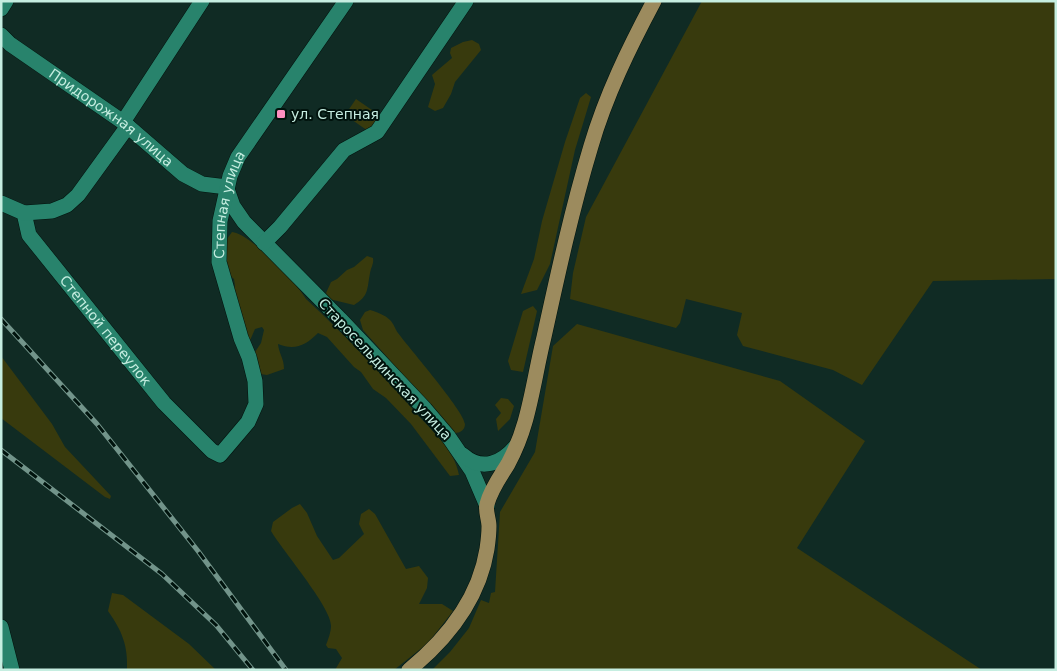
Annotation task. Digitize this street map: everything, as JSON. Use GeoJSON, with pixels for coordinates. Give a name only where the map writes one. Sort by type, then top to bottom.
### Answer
{"type":"FeatureCollection","features":[{"type":"Feature","properties":{"kind":"main road"},"geometry":{"type":"LineString","coordinates":[[487,506],[498,480],[517,446],[525,422],[552,300],[591,146],[615,80],[654,1]]}},
{"type":"Feature","properties":{"kind":"main road","name":"Старосельдинская улица"},"geometry":{"type":"LineString","coordinates":[[409,670],[439,644],[467,606],[478,584],[488,547],[490,526],[487,506]]}},
{"type":"Feature","properties":{"kind":"street"},"geometry":{"type":"LineString","coordinates":[[1,9],[6,1]]}},
{"type":"Feature","properties":{"kind":"street"},"geometry":{"type":"LineString","coordinates":[[1,203],[24,213],[52,211],[67,205],[78,195],[126,124],[202,1]]}},
{"type":"Feature","properties":{"kind":"street","name":"Степная улица"},"geometry":{"type":"LineString","coordinates":[[220,455],[230,446],[248,422],[256,404],[255,381],[251,365],[219,262],[220,221],[230,176],[238,157],[346,1]]}},
{"type":"Feature","properties":{"kind":"street"},"geometry":{"type":"LineString","coordinates":[[264,243],[280,227],[344,150],[377,132],[466,1]]}},
{"type":"Feature","properties":{"kind":"street","name":"Придорожная улица"},"geometry":{"type":"LineString","coordinates":[[1,35],[10,44],[126,124],[183,174],[202,184],[227,187]]}},
{"type":"Feature","properties":{"kind":"street","name":"Старосельдинская улица"},"geometry":{"type":"LineString","coordinates":[[227,187],[232,206],[244,222],[340,319],[425,409],[460,452],[472,471],[487,506]]}},
{"type":"Feature","properties":{"kind":"street","name":"Степной переулок"},"geometry":{"type":"LineString","coordinates":[[24,213],[29,235],[136,369],[164,403],[212,450],[220,455]]}},
{"type":"Feature","properties":{"kind":"street"},"geometry":{"type":"LineString","coordinates":[[460,452],[472,461],[496,463],[517,446]]}},
{"type":"Feature","properties":{"kind":"street"},"geometry":{"type":"LineString","coordinates":[[1,627],[12,670]]}},
{"type":"Feature","properties":{"kind":"shaded area"},"geometry":{"type":"Polygon","coordinates":[[[702,1],[1056,1],[1056,279],[933,281],[862,385],[833,370],[743,346],[737,335],[742,313],[686,299],[680,323],[676,328],[570,299],[573,273],[586,217],[702,1]]]}},
{"type":"Feature","properties":{"kind":"shaded area"},"geometry":{"type":"Polygon","coordinates":[[[472,40],[479,44],[481,50],[455,82],[443,108],[435,111],[428,107],[435,84],[432,75],[452,58],[451,48],[472,40]]]}},
{"type":"Feature","properties":{"kind":"shaded area"},"geometry":{"type":"Polygon","coordinates":[[[586,93],[591,97],[575,150],[550,264],[537,290],[521,294],[534,259],[542,221],[565,142],[580,98],[586,93]]]}},
{"type":"Feature","properties":{"kind":"shaded area"},"geometry":{"type":"Polygon","coordinates":[[[356,99],[382,117],[371,133],[345,115],[356,99]]]}},
{"type":"Feature","properties":{"kind":"shaded area"},"geometry":{"type":"Polygon","coordinates":[[[232,232],[250,241],[272,260],[306,299],[376,369],[442,441],[453,457],[459,475],[450,476],[411,424],[386,398],[373,389],[361,372],[354,367],[327,337],[318,333],[305,344],[295,347],[278,344],[284,369],[267,375],[260,374],[253,355],[261,343],[264,330],[262,327],[255,329],[248,345],[230,292],[235,286],[234,279],[224,270],[224,243],[232,232]]]}},
{"type":"Feature","properties":{"kind":"shaded area"},"geometry":{"type":"Polygon","coordinates":[[[367,256],[373,258],[373,262],[365,295],[359,302],[354,305],[329,299],[326,293],[331,282],[367,256]]]}},
{"type":"Feature","properties":{"kind":"shaded area"},"geometry":{"type":"Polygon","coordinates":[[[533,306],[537,311],[523,372],[511,370],[508,361],[523,311],[533,306]]]}},
{"type":"Feature","properties":{"kind":"shaded area"},"geometry":{"type":"Polygon","coordinates":[[[370,310],[381,314],[393,323],[398,333],[456,406],[465,424],[462,431],[455,433],[363,330],[360,320],[365,312],[370,310]]]}},
{"type":"Feature","properties":{"kind":"shaded area"},"geometry":{"type":"Polygon","coordinates":[[[577,324],[780,381],[865,441],[797,548],[982,670],[432,670],[450,652],[469,628],[481,600],[489,603],[491,593],[495,592],[500,512],[535,452],[553,346],[577,324]]]}},
{"type":"Feature","properties":{"kind":"shaded area"},"geometry":{"type":"Polygon","coordinates":[[[1,356],[52,424],[65,447],[111,496],[110,499],[1,418],[1,356]]]}},
{"type":"Feature","properties":{"kind":"shaded area"},"geometry":{"type":"Polygon","coordinates":[[[501,398],[508,399],[514,406],[510,419],[498,431],[496,419],[501,413],[495,405],[501,398]]]}},
{"type":"Feature","properties":{"kind":"shaded area"},"geometry":{"type":"Polygon","coordinates":[[[300,504],[307,513],[317,536],[333,560],[339,558],[364,534],[359,524],[361,514],[369,509],[375,514],[406,569],[419,566],[428,578],[427,588],[419,604],[442,604],[453,611],[428,643],[394,670],[335,670],[342,658],[336,649],[328,648],[326,645],[331,626],[324,606],[271,531],[273,522],[300,504]]]}},
{"type":"Feature","properties":{"kind":"shaded area"},"geometry":{"type":"Polygon","coordinates":[[[112,593],[123,595],[189,644],[216,670],[127,670],[123,639],[108,611],[112,593]]]}},
{"type":"Feature","properties":{"kind":"railway"},"geometry":{"type":"LineString","coordinates":[[1,319],[97,424],[198,551],[286,670]]}},
{"type":"Feature","properties":{"kind":"railway"},"geometry":{"type":"LineString","coordinates":[[1,450],[162,574],[216,625],[253,670]]}},
{"type":"Feature","properties":{"kind":"place","name":"ул. Степная"},"geometry":{"type":"Point","coordinates":[281,114]}}]}
